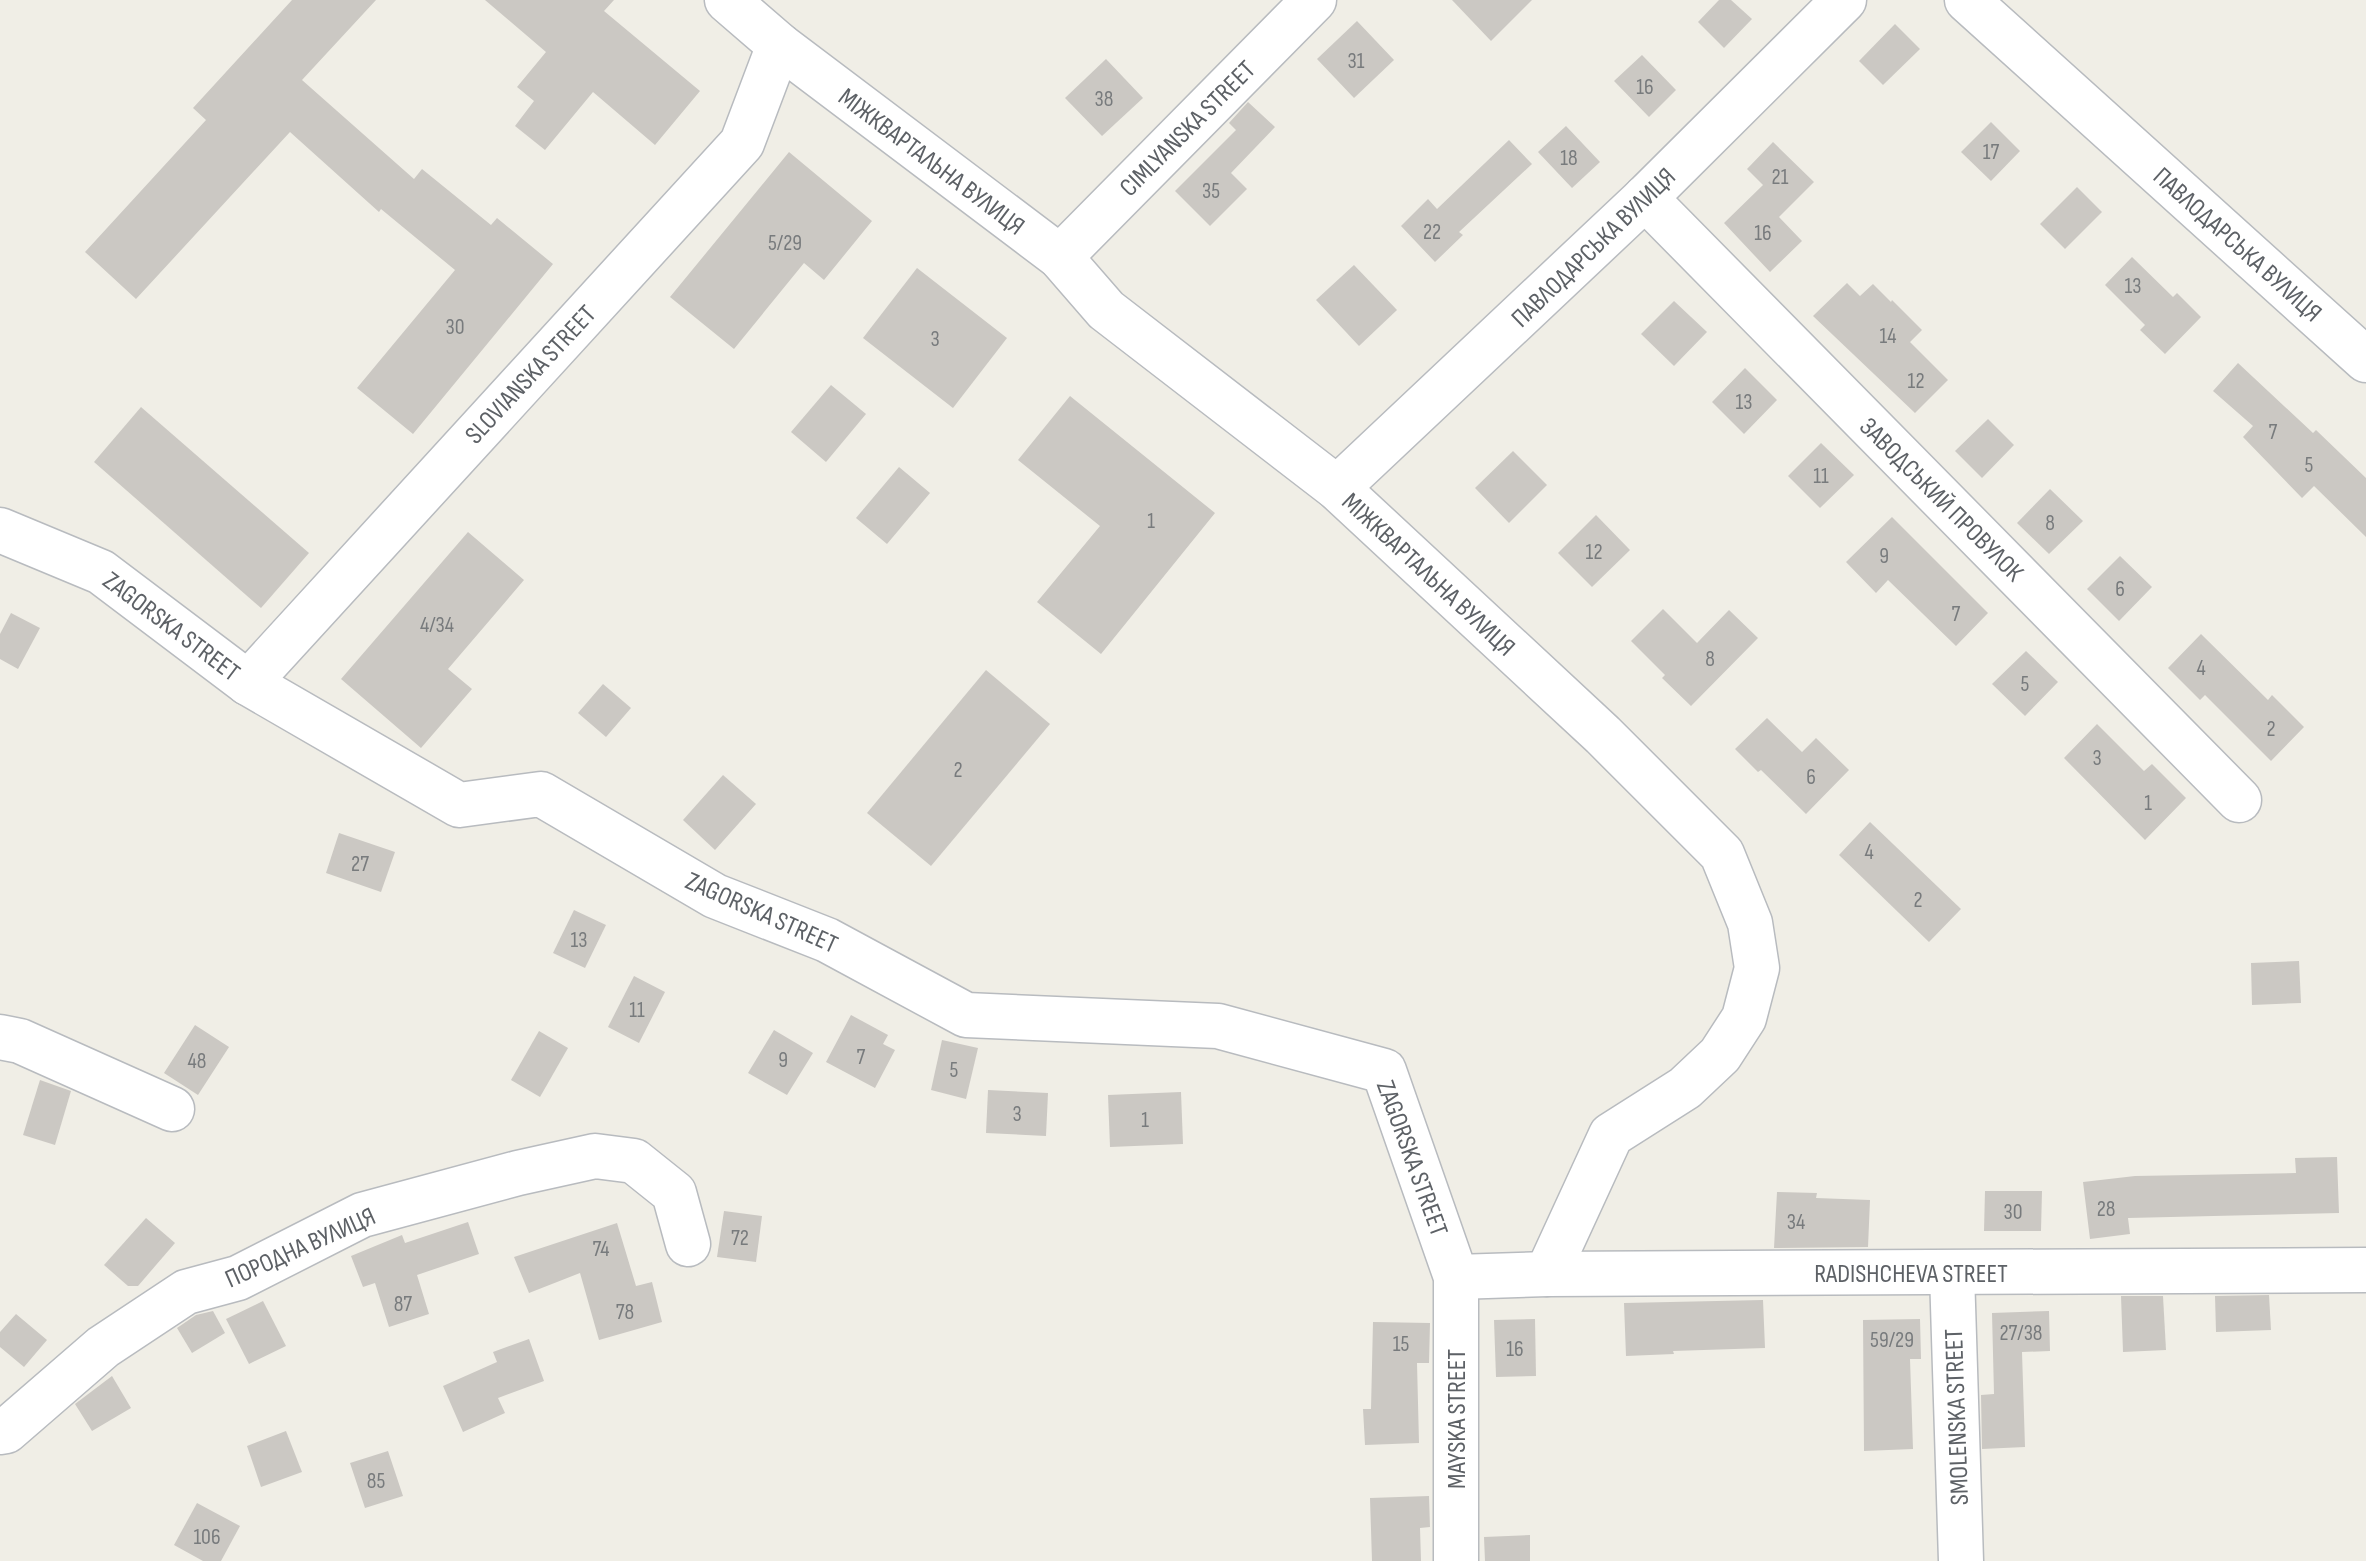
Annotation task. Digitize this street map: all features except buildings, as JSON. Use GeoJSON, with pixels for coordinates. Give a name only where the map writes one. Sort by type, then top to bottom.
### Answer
{"type":"FeatureCollection","features":[{"type":"Feature","properties":{"kind":"street","name":"МІЖКВАРТАЛЬНА ВУЛИЦЯ"},"geometry":{"type":"LineString","coordinates":[[727,0],[779,45],[1060,257],[1106,310],[1337,488],[1603,735],[1722,854],[1750,923],[1757,968],[1744,1018],[1720,1055],[1685,1088],[1611,1135],[1547,1274]]}},
{"type":"Feature","properties":{"kind":"street","name":"CIMLYANSKA STREET"},"geometry":{"type":"LineString","coordinates":[[1060,257],[1314,0]]}},
{"type":"Feature","properties":{"kind":"street","name":"ПАВЛОДАРСЬКА ВУЛИЦЯ"},"geometry":{"type":"LineString","coordinates":[[1337,488],[1645,198],[1844,0]]}},
{"type":"Feature","properties":{"kind":"street","name":"ПАВЛОДАРСЬКА ВУЛИЦЯ"},"geometry":{"type":"LineString","coordinates":[[1967,0],[2366,360]]}},
{"type":"Feature","properties":{"kind":"street","name":"SLOVIANSKA STREET"},"geometry":{"type":"LineString","coordinates":[[248,683],[742,143],[779,45]]}},
{"type":"Feature","properties":{"kind":"street","name":"ЗАВОДСЬКИЙ ПРОВУЛОК"},"geometry":{"type":"LineString","coordinates":[[1645,198],[2239,800]]}},
{"type":"Feature","properties":{"kind":"street","name":"ZAGORSKA STREET"},"geometry":{"type":"LineString","coordinates":[[0,530],[101,572],[248,683],[459,805],[541,794],[715,896],[827,940],[966,1015],[1218,1026],[1384,1071],[1456,1277]]}},
{"type":"Feature","properties":{"kind":"street"},"geometry":{"type":"LineString","coordinates":[[0,1037],[20,1041],[172,1109]]}},
{"type":"Feature","properties":{"kind":"street","name":"ПОРОДНА ВУЛИЦЯ"},"geometry":{"type":"LineString","coordinates":[[0,1432],[6,1431],[103,1347],[186,1292],[238,1278],[362,1215],[390,1207],[595,1156],[634,1161],[674,1193],[688,1244]]}},
{"type":"Feature","properties":{"kind":"street","name":"RADISHCHEVA STREET"},"geometry":{"type":"LineString","coordinates":[[1456,1277],[2366,1270]]}},
{"type":"Feature","properties":{"kind":"street","name":"SMOLENSKA STREET"},"geometry":{"type":"LineString","coordinates":[[1952,1273],[1961,1561]]}},
{"type":"Feature","properties":{"kind":"street","name":"MAYSKA STREET"},"geometry":{"type":"LineString","coordinates":[[1456,1277],[1456,1561]]}}]}
